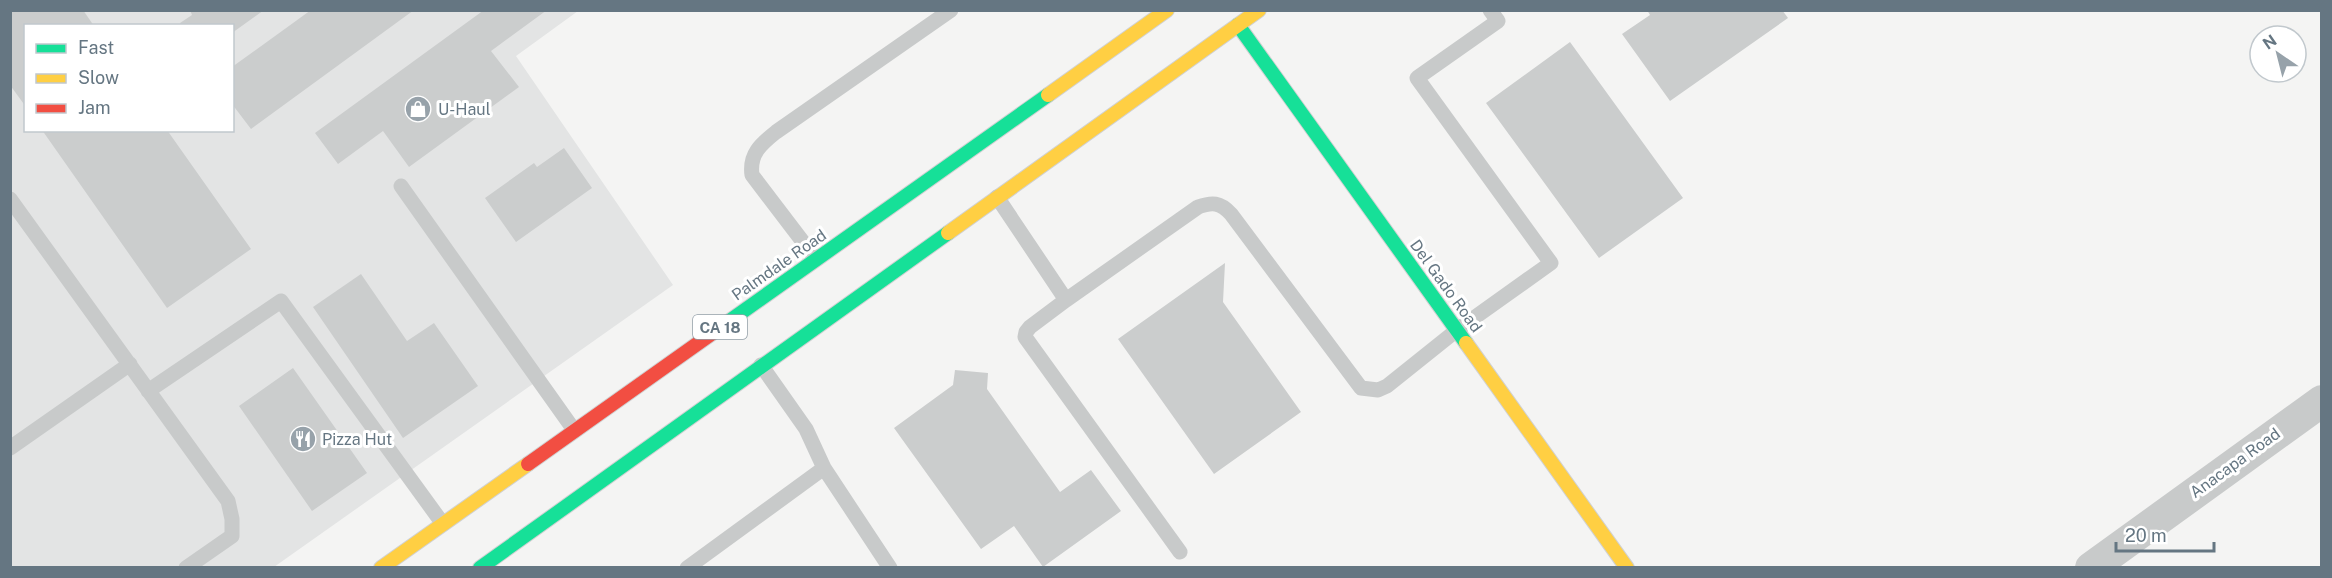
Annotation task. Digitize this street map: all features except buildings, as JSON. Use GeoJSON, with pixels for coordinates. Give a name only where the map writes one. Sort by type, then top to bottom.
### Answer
{"type":"FeatureCollection","features":[{"type":"Feature","properties":{"kind":"main road","name":"Palmdale Road"},"geometry":{"type":"LineString","coordinates":[[381,567],[1167,10]]}},
{"type":"Feature","properties":{"kind":"main road"},"geometry":{"type":"LineString","coordinates":[[480,567],[1259,10]]}},
{"type":"Feature","properties":{"kind":"main road","name":"Del Gado Road"},"geometry":{"type":"LineString","coordinates":[[1238,25],[1627,567]]}},
{"type":"Feature","properties":{"kind":"street","name":"Anacapa Road"},"geometry":{"type":"LineString","coordinates":[[2091,567],[2322,401]]}},
{"type":"Feature","properties":{"kind":"lane"},"geometry":{"type":"LineString","coordinates":[[816,259],[752,175],[750,164],[755,153],[776,132],[951,10]]}},
{"type":"Feature","properties":{"kind":"lane"},"geometry":{"type":"LineString","coordinates":[[1180,552],[1025,338],[1026,332],[1066,300],[1198,207],[1217,203],[1231,214],[1361,388],[1378,390],[1387,386],[1457,330],[1551,263],[1417,78],[1498,21],[1490,10]]}},
{"type":"Feature","properties":{"kind":"lane"},"geometry":{"type":"LineString","coordinates":[[400,186],[574,430]]}},
{"type":"Feature","properties":{"kind":"lane"},"geometry":{"type":"LineString","coordinates":[[997,197],[1066,300]]}},
{"type":"Feature","properties":{"kind":"lane"},"geometry":{"type":"LineString","coordinates":[[10,199],[228,501],[232,519],[232,536],[186,567]]}},
{"type":"Feature","properties":{"kind":"lane"},"geometry":{"type":"LineString","coordinates":[[148,391],[281,301],[443,524]]}},
{"type":"Feature","properties":{"kind":"lane"},"geometry":{"type":"LineString","coordinates":[[10,448],[130,364]]}},
{"type":"Feature","properties":{"kind":"lane"},"geometry":{"type":"LineString","coordinates":[[761,365],[806,429],[824,468],[890,567]]}},
{"type":"Feature","properties":{"kind":"lane"},"geometry":{"type":"LineString","coordinates":[[687,567],[824,468]]}},
{"type":"Feature","properties":{"kind":"shaded area"},"geometry":{"type":"Polygon","coordinates":[[[10,11],[578,11],[516,56],[673,285],[274,567],[11,567],[10,11]]]}},
{"type":"Feature","properties":{"kind":"traffic: fast"},"geometry":{"type":"LineString","coordinates":[[1238,25],[1466,343]]}},
{"type":"Feature","properties":{"kind":"traffic: fast"},"geometry":{"type":"LineString","coordinates":[[721,327],[1048,95]]}},
{"type":"Feature","properties":{"kind":"traffic: fast"},"geometry":{"type":"LineString","coordinates":[[480,568],[948,233]]}},
{"type":"Feature","properties":{"kind":"traffic: slow"},"geometry":{"type":"LineString","coordinates":[[1048,95],[1167,10]]}},
{"type":"Feature","properties":{"kind":"traffic: slow"},"geometry":{"type":"LineString","coordinates":[[948,233],[1259,10]]}},
{"type":"Feature","properties":{"kind":"traffic: slow"},"geometry":{"type":"LineString","coordinates":[[1466,343],[1627,568]]}},
{"type":"Feature","properties":{"kind":"traffic: slow"},"geometry":{"type":"LineString","coordinates":[[381,568],[528,464]]}},
{"type":"Feature","properties":{"kind":"traffic: jam"},"geometry":{"type":"LineString","coordinates":[[528,464],[721,327]]}},
{"type":"Feature","properties":{"kind":"place","name":"U-Haul"},"geometry":{"type":"Point","coordinates":[418,109]}},
{"type":"Feature","properties":{"kind":"place","name":"Pizza Hut"},"geometry":{"type":"Point","coordinates":[303,439]}}]}
